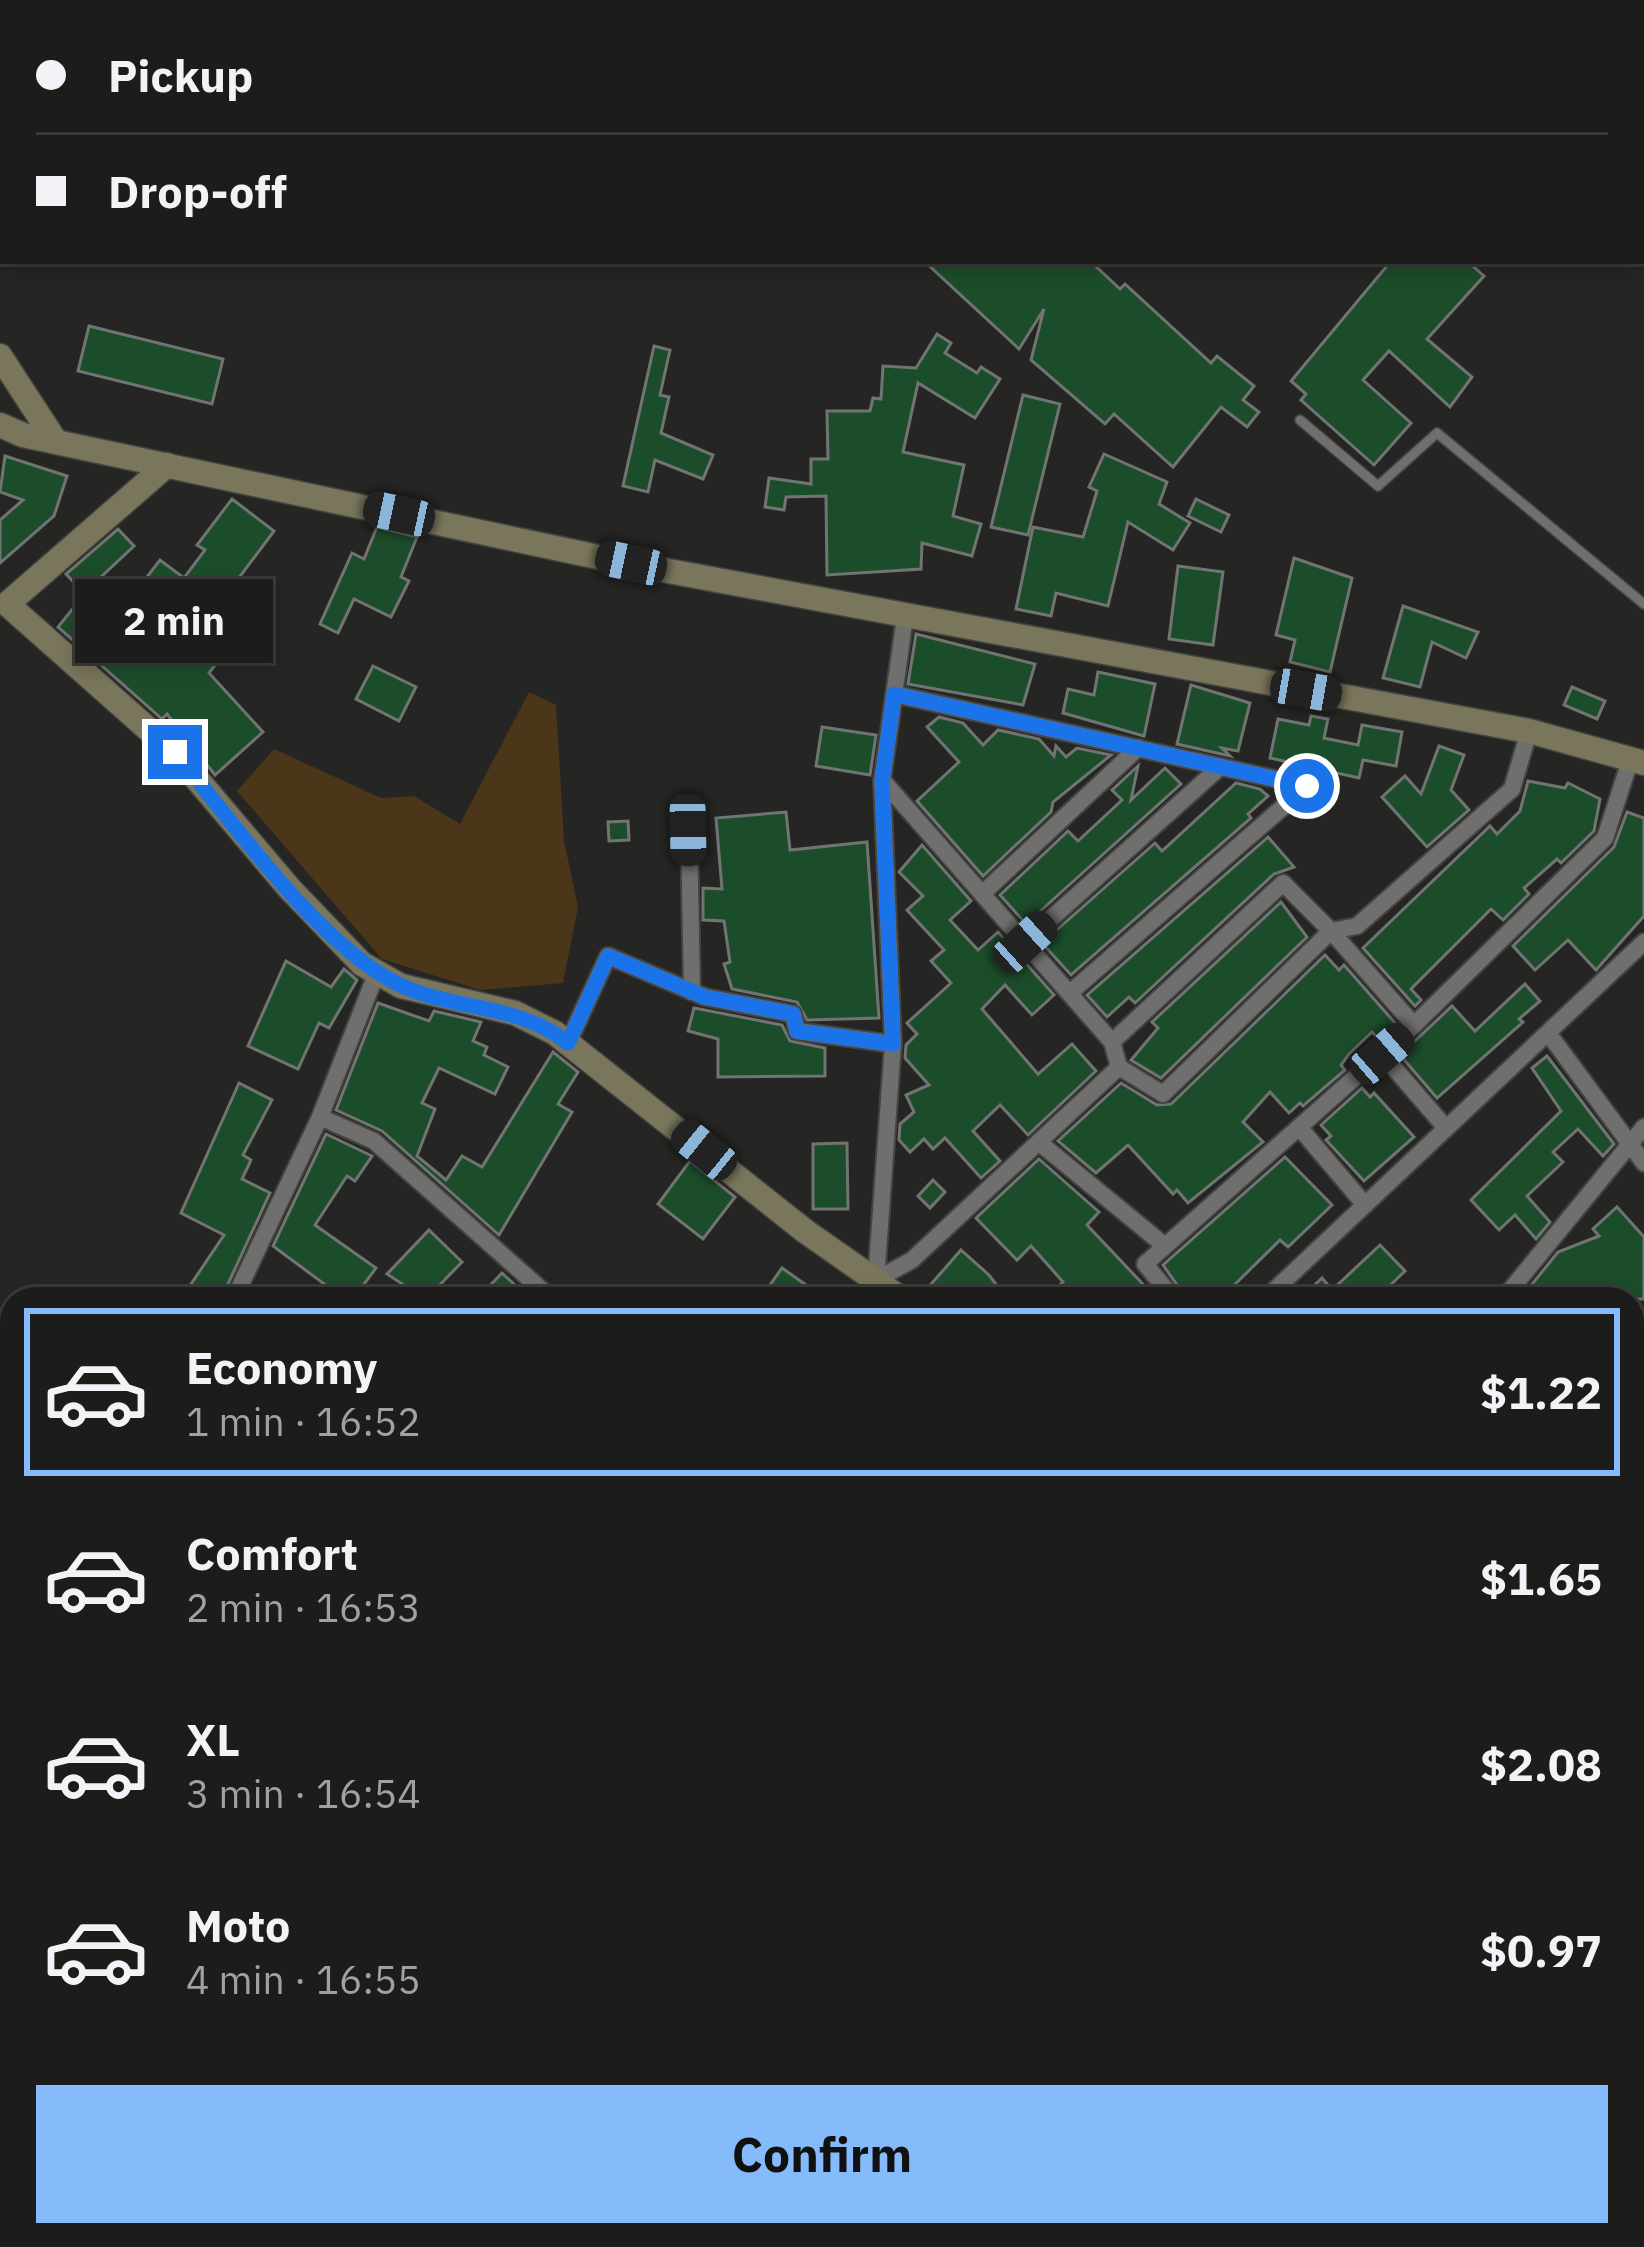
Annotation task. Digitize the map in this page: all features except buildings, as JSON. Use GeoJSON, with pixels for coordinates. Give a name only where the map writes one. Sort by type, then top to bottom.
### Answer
{"type":"FeatureCollection","features":[{"type":"Feature","properties":{"kind":"main road"},"geometry":{"type":"LineString","coordinates":[[0,356],[56,442]]}},
{"type":"Feature","properties":{"kind":"main road"},"geometry":{"type":"LineString","coordinates":[[0,425],[56,442],[905,617],[1529,731],[1637,762]]}},
{"type":"Feature","properties":{"kind":"main road"},"geometry":{"type":"LineString","coordinates":[[167,465],[3,607],[175,752],[289,888],[376,972],[400,986],[515,1013],[568,1043],[805,1231],[886,1287]]}},
{"type":"Feature","properties":{"kind":"street"},"geometry":{"type":"LineString","coordinates":[[876,1280],[893,1044],[882,781],[905,617]]}},
{"type":"Feature","properties":{"kind":"street"},"geometry":{"type":"LineString","coordinates":[[894,694],[1307,786],[1071,992]]}},
{"type":"Feature","properties":{"kind":"street"},"geometry":{"type":"LineString","coordinates":[[882,781],[1071,992],[1112,1042],[1119,1067],[1163,1094],[1331,931],[1357,926],[1512,789],[1529,731]]}},
{"type":"Feature","properties":{"kind":"street"},"geometry":{"type":"LineString","coordinates":[[982,893],[1138,748]]}},
{"type":"Feature","properties":{"kind":"street"},"geometry":{"type":"LineString","coordinates":[[1164,1287],[1145,1264],[1414,1025],[1605,838],[1637,762]]}},
{"type":"Feature","properties":{"kind":"street"},"geometry":{"type":"LineString","coordinates":[[1025,942],[1220,766]]}},
{"type":"Feature","properties":{"kind":"street"},"geometry":{"type":"LineString","coordinates":[[688,830],[692,992]]}},
{"type":"Feature","properties":{"kind":"street"},"geometry":{"type":"LineString","coordinates":[[1112,1042],[1283,883],[1414,1025]]}},
{"type":"Feature","properties":{"kind":"street"},"geometry":{"type":"LineString","coordinates":[[1278,1287],[1644,942]]}},
{"type":"Feature","properties":{"kind":"street"},"geometry":{"type":"LineString","coordinates":[[568,1043],[608,956],[692,992],[793,1014],[797,1031],[893,1044]]}},
{"type":"Feature","properties":{"kind":"street"},"geometry":{"type":"LineString","coordinates":[[240,1287],[320,1117],[376,972]]}},
{"type":"Feature","properties":{"kind":"street"},"geometry":{"type":"LineString","coordinates":[[1548,1033],[1644,1163]]}},
{"type":"Feature","properties":{"kind":"street"},"geometry":{"type":"LineString","coordinates":[[1382,1054],[1446,1128]]}},
{"type":"Feature","properties":{"kind":"street"},"geometry":{"type":"LineString","coordinates":[[876,1280],[912,1260],[1119,1067]]}},
{"type":"Feature","properties":{"kind":"street"},"geometry":{"type":"LineString","coordinates":[[320,1117],[374,1141],[538,1287]]}},
{"type":"Feature","properties":{"kind":"street"},"geometry":{"type":"LineString","coordinates":[[1513,1287],[1644,1126]]}},
{"type":"Feature","properties":{"kind":"street"},"geometry":{"type":"LineString","coordinates":[[1299,1127],[1364,1205]]}},
{"type":"Feature","properties":{"kind":"street"},"geometry":{"type":"LineString","coordinates":[[1040,1144],[1165,1246]]}},
{"type":"Feature","properties":{"kind":"lane"},"geometry":{"type":"LineString","coordinates":[[1300,420],[1378,486],[1437,433],[1644,604]]}},
{"type":"Feature","properties":{"kind":"shaded area"},"geometry":{"type":"Polygon","coordinates":[[[529,692],[556,705],[564,841],[578,907],[563,983],[480,990],[382,959],[237,791],[274,749],[381,798],[414,796],[460,824],[529,692]]]}},
{"type":"Feature","properties":{"kind":"route"},"geometry":{"type":"LineString","coordinates":[[175,752],[289,888],[362,964],[400,986],[515,1013],[568,1043],[608,956],[705,997],[793,1014],[797,1031],[893,1044],[882,781],[894,694],[1307,786]]}}]}
